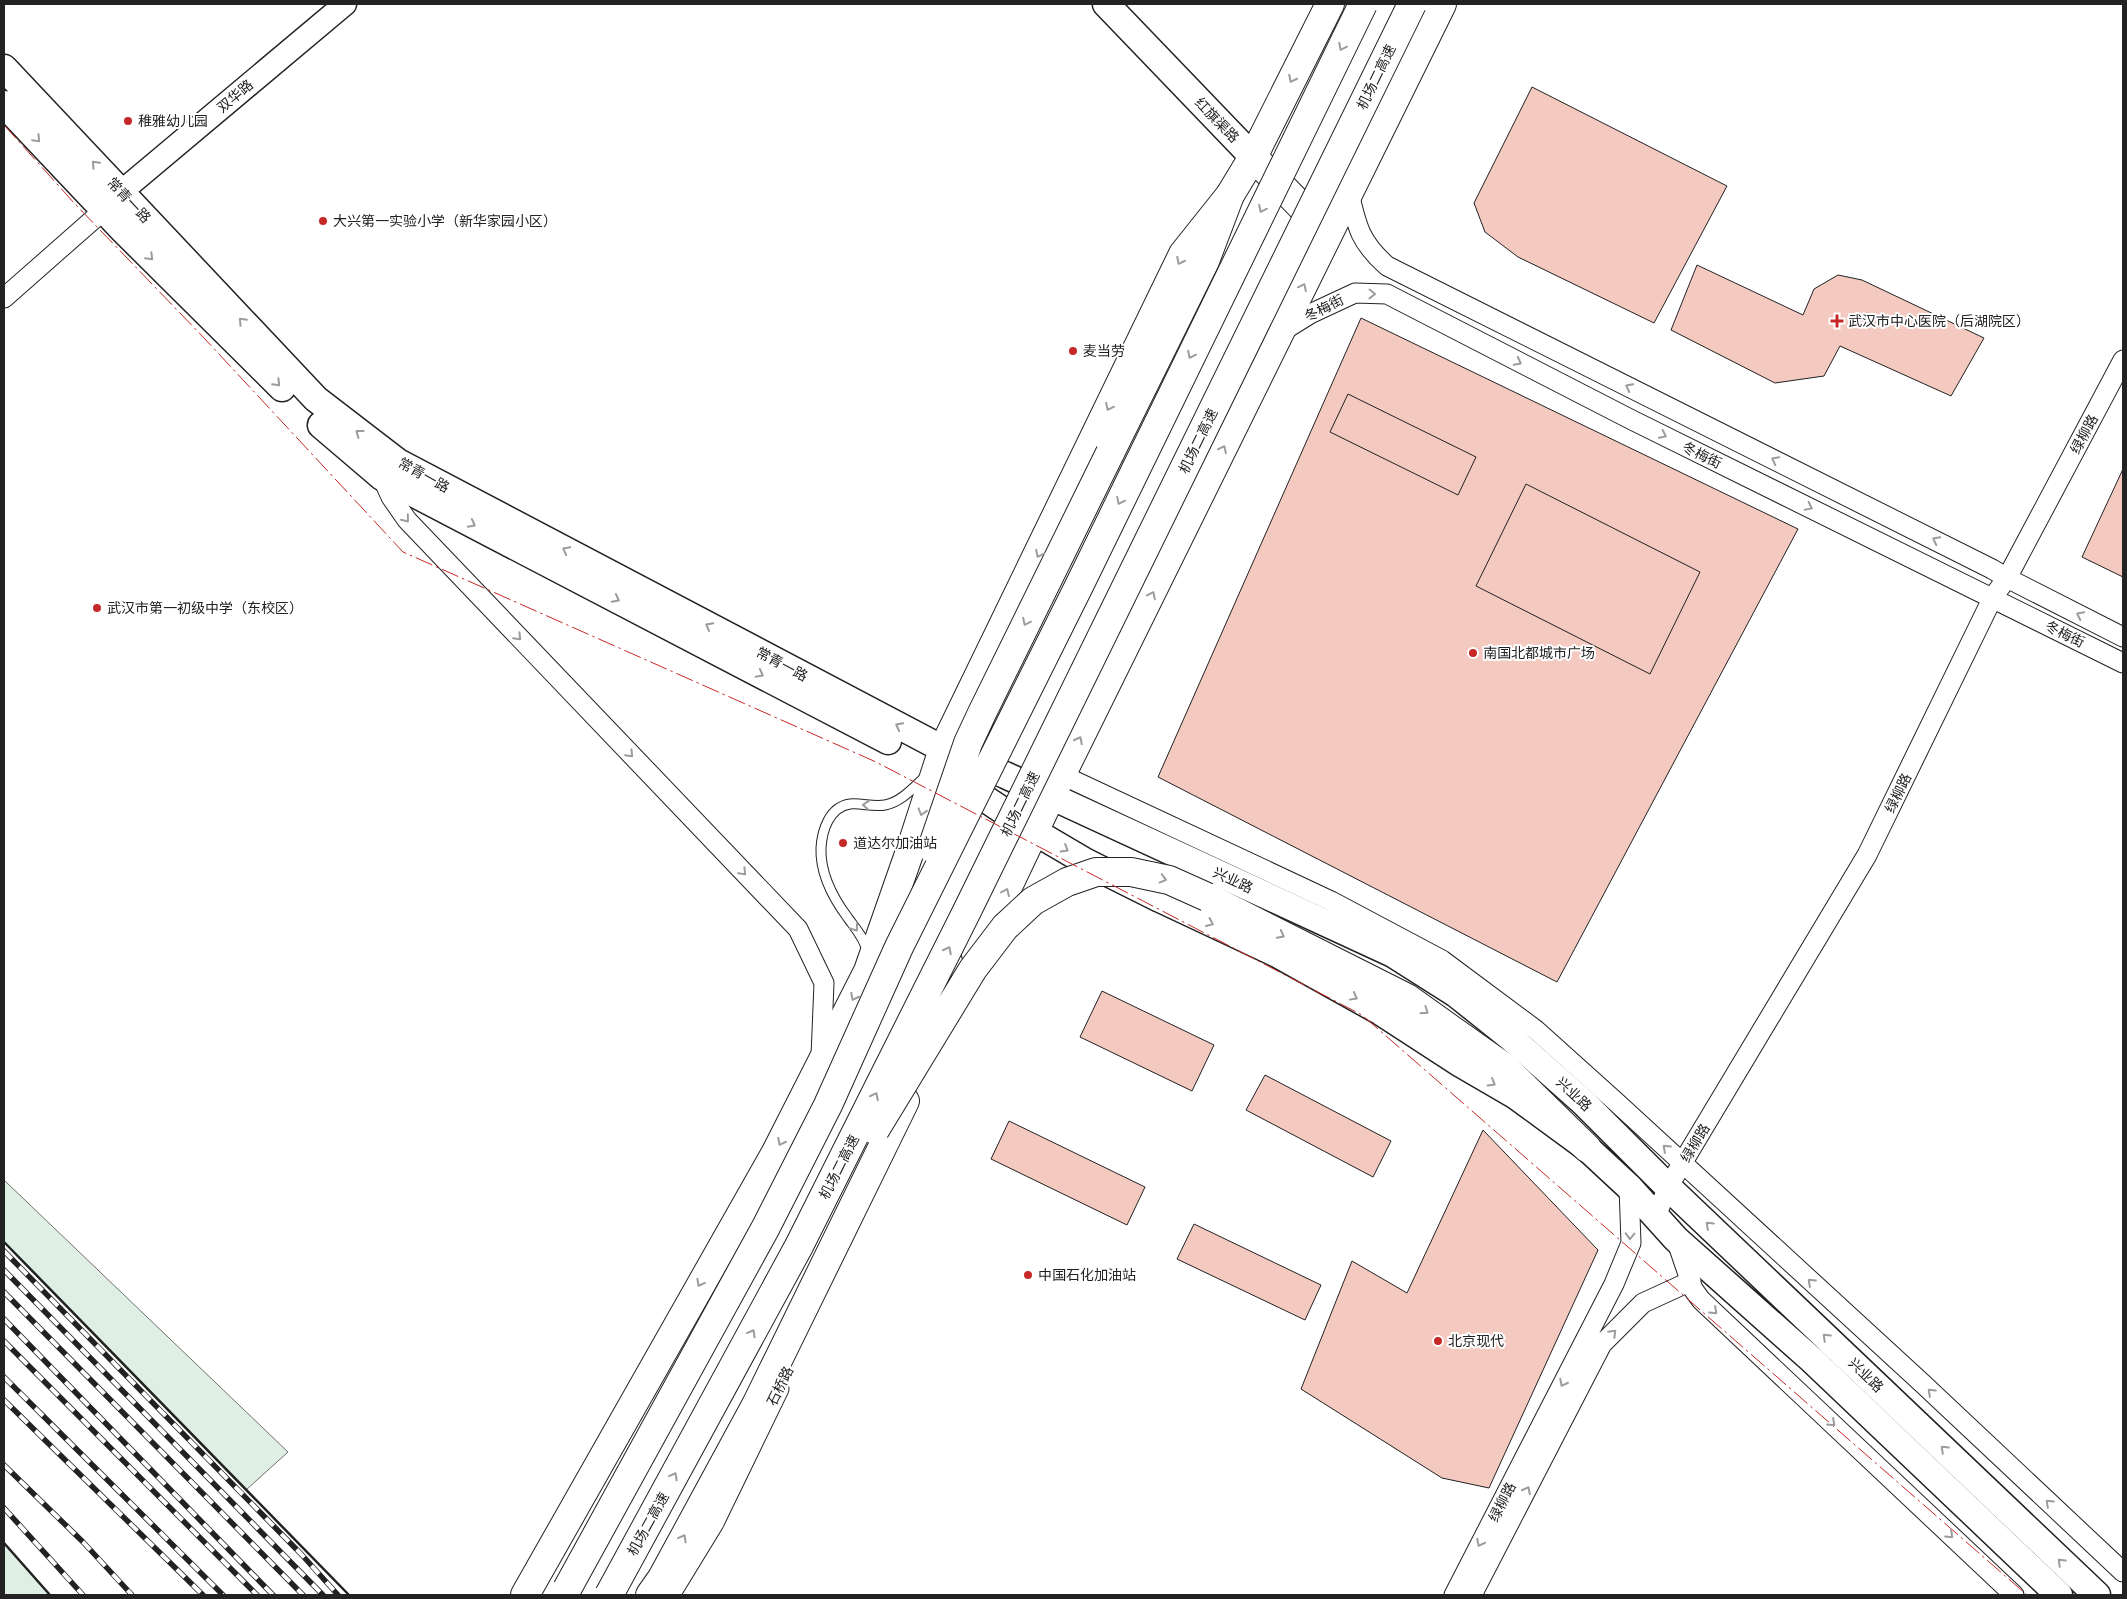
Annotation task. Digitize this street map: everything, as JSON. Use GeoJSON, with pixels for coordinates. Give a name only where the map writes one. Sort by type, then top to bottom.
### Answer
{"type":"FeatureCollection","features":[{"type":"Feature","properties":{"kind":"main road","name":"红旗渠路"},"geometry":{"type":"LineString","coordinates":[[1106,4],[1328,235]]}},
{"type":"Feature","properties":{"kind":"main road"},"geometry":{"type":"LineString","coordinates":[[525,1595],[775,1154],[868,971],[910,851],[939,758],[1183,254],[1230,195],[1252,157],[1330,4]]}},
{"type":"Feature","properties":{"kind":"main road"},"geometry":{"type":"LineString","coordinates":[[563,1595],[766,1227],[828,1105],[899,947],[1079,586],[1363,4]]}},
{"type":"Feature","properties":{"kind":"main road","name":"机场二高速"},"geometry":{"type":"LineString","coordinates":[[609,1595],[799,1246],[971,904],[1412,4]]}},
{"type":"Feature","properties":{"kind":"main road"},"geometry":{"type":"LineString","coordinates":[[650,1595],[756,1405],[1057,786],[1442,4]]}},
{"type":"Feature","properties":{"kind":"main road","name":"常青一路"},"geometry":{"type":"LineString","coordinates":[[4,68],[112,201],[304,410],[382,477],[939,758]]}},
{"type":"Feature","properties":{"kind":"main road","name":"常青一路"},"geometry":{"type":"LineString","coordinates":[[4,104],[112,201],[316,399],[398,462],[939,758]]}},
{"type":"Feature","properties":{"kind":"main road"},"geometry":{"type":"LineString","coordinates":[[899,947],[968,743],[1205,261],[1230,195]]}},
{"type":"Feature","properties":{"kind":"main road","name":"兴业路"},"geometry":{"type":"LineString","coordinates":[[939,758],[1057,786],[1393,954],[1456,994],[1510,1037],[1584,1102],[1668,1187],[2097,1595]]}},
{"type":"Feature","properties":{"kind":"main road","name":"兴业路"},"geometry":{"type":"LineString","coordinates":[[939,758],[1035,832],[1086,862],[1277,954],[1381,1012],[1461,1064],[1516,1096],[1587,1148],[1629,1187],[1676,1239],[1812,1360],[2059,1595]]}},
{"type":"Feature","properties":{"kind":"main road"},"geometry":{"type":"LineString","coordinates":[[799,1246],[897,1096],[973,969],[1005,927],[1033,901],[1066,882],[1096,872],[1131,872],[1169,880],[1207,897],[1407,998],[1504,1067],[1587,1148]]}},
{"type":"Feature","properties":{"kind":"street","name":"双华路"},"geometry":{"type":"LineString","coordinates":[[112,201],[345,4]]}},
{"type":"Feature","properties":{"kind":"street","name":"冬梅街"},"geometry":{"type":"LineString","coordinates":[[1349,193],[1358,229],[1371,251],[1387,266],[1992,569],[2123,637]]}},
{"type":"Feature","properties":{"kind":"street"},"geometry":{"type":"LineString","coordinates":[[4,298],[112,201]]}},
{"type":"Feature","properties":{"kind":"street","name":"冬梅街"},"geometry":{"type":"LineString","coordinates":[[1281,332],[1310,314],[1355,294],[1387,294],[1632,420],[2123,663]]}},
{"type":"Feature","properties":{"kind":"street","name":"绿柳路"},"geometry":{"type":"LineString","coordinates":[[1656,1216],[1668,1187],[1867,856],[1993,597],[2007,578],[2123,360]]}},
{"type":"Feature","properties":{"kind":"street","name":"常青一路"},"geometry":{"type":"LineString","coordinates":[[382,477],[391,497],[407,520],[798,930],[824,983],[820,1065]]}},
{"type":"Feature","properties":{"kind":"street"},"geometry":{"type":"LineString","coordinates":[[1057,786],[1331,901],[1442,960],[1536,1030],[1683,1163],[2123,1572]]}},
{"type":"Feature","properties":{"kind":"street","name":"石桥路"},"geometry":{"type":"LineString","coordinates":[[670,1595],[714,1523],[816,1312],[867,1201],[871,1170]]}},
{"type":"Feature","properties":{"kind":"street","name":"绿柳路"},"geometry":{"type":"LineString","coordinates":[[1454,1595],[1614,1284],[1631,1243],[1629,1187]]}},
{"type":"Feature","properties":{"kind":"street"},"geometry":{"type":"LineString","coordinates":[[1676,1239],[1693,1289],[1701,1300],[2014,1595]]}},
{"type":"Feature","properties":{"kind":"street","name":"绿柳路"},"geometry":{"type":"LineString","coordinates":[[1472,1595],[1602,1344],[1643,1303],[1691,1281]]}},
{"type":"Feature","properties":{"kind":"lane"},"geometry":{"type":"LineString","coordinates":[[868,971],[867,948],[833,897],[825,876],[821,856],[824,826],[830,817],[848,804],[886,805],[904,796],[939,758]]}},
{"type":"Feature","properties":{"kind":"green space"},"geometry":{"type":"Polygon","coordinates":[[[4,1180],[288,1452],[246,1490],[4,1242],[4,1180]]]}},
{"type":"Feature","properties":{"kind":"green space"},"geometry":{"type":"Polygon","coordinates":[[[4,1543],[50,1595],[4,1595],[4,1543]]]}},
{"type":"Feature","properties":{"kind":"building"},"geometry":{"type":"Polygon","coordinates":[[[1532,87],[1727,186],[1654,323],[1518,257],[1485,232],[1474,203],[1532,87]]]}},
{"type":"Feature","properties":{"kind":"building"},"geometry":{"type":"Polygon","coordinates":[[[1697,265],[1803,315],[1814,289],[1838,275],[1862,280],[1984,338],[1951,396],[1840,346],[1824,376],[1775,383],[1671,330],[1697,265]]]}},
{"type":"Feature","properties":{"kind":"building","name":"南国北都城市广场"},"geometry":{"type":"Polygon","coordinates":[[[1361,318],[1798,529],[1557,982],[1158,777],[1361,318]]]}},
{"type":"Feature","properties":{"kind":"building"},"geometry":{"type":"Polygon","coordinates":[[[1348,394],[1476,457],[1458,495],[1330,432],[1348,394]]]}},
{"type":"Feature","properties":{"kind":"building"},"geometry":{"type":"Polygon","coordinates":[[[2123,469],[2123,577],[2082,557],[2123,469]]]}},
{"type":"Feature","properties":{"kind":"building"},"geometry":{"type":"Polygon","coordinates":[[[1526,484],[1700,572],[1650,674],[1476,586],[1526,484]]]}},
{"type":"Feature","properties":{"kind":"building"},"geometry":{"type":"Polygon","coordinates":[[[1102,991],[1214,1045],[1192,1091],[1080,1037],[1102,991]]]}},
{"type":"Feature","properties":{"kind":"building"},"geometry":{"type":"Polygon","coordinates":[[[1265,1075],[1391,1141],[1373,1177],[1246,1110],[1265,1075]]]}},
{"type":"Feature","properties":{"kind":"building"},"geometry":{"type":"Polygon","coordinates":[[[1009,1121],[1145,1187],[1127,1225],[991,1159],[1009,1121]]]}},
{"type":"Feature","properties":{"kind":"building","name":"北京现代"},"geometry":{"type":"Polygon","coordinates":[[[1483,1130],[1598,1250],[1489,1488],[1442,1478],[1301,1389],[1352,1261],[1407,1293],[1483,1130]]]}},
{"type":"Feature","properties":{"kind":"building"},"geometry":{"type":"Polygon","coordinates":[[[1194,1224],[1321,1285],[1305,1320],[1177,1259],[1194,1224]]]}},
{"type":"Feature","properties":{"kind":"railway"},"geometry":{"type":"LineString","coordinates":[[4,1251],[302,1555],[338,1595]]}},
{"type":"Feature","properties":{"kind":"railway"},"geometry":{"type":"LineString","coordinates":[[4,1270],[323,1595]]}},
{"type":"Feature","properties":{"kind":"railway"},"geometry":{"type":"LineString","coordinates":[[4,1292],[303,1595]]}},
{"type":"Feature","properties":{"kind":"railway"},"geometry":{"type":"LineString","coordinates":[[4,1319],[273,1595]]}},
{"type":"Feature","properties":{"kind":"railway"},"geometry":{"type":"LineString","coordinates":[[4,1341],[257,1595]]}},
{"type":"Feature","properties":{"kind":"railway"},"geometry":{"type":"LineString","coordinates":[[4,1377],[223,1595]]}},
{"type":"Feature","properties":{"kind":"railway"},"geometry":{"type":"LineString","coordinates":[[4,1400],[203,1595]]}},
{"type":"Feature","properties":{"kind":"railway"},"geometry":{"type":"LineString","coordinates":[[4,1465],[83,1542],[132,1595]]}},
{"type":"Feature","properties":{"kind":"railway"},"geometry":{"type":"LineString","coordinates":[[4,1508],[83,1595]]}},
{"type":"Feature","properties":{"kind":"wall"},"geometry":{"type":"LineString","coordinates":[[4,1242],[349,1595]]}},
{"type":"Feature","properties":{"kind":"wall"},"geometry":{"type":"LineString","coordinates":[[4,1543],[50,1595]]}},
{"type":"Feature","properties":{"kind":"power"},"geometry":{"type":"LineString","coordinates":[[4,125],[75,204],[205,339],[403,552],[876,762],[1362,1015],[2027,1595]]}},
{"type":"Feature","properties":{"kind":"place","name":"稚雅幼儿园"},"geometry":{"type":"Point","coordinates":[128,121]}},
{"type":"Feature","properties":{"kind":"place","name":"大兴第一实验小学（新华家园小区）"},"geometry":{"type":"Point","coordinates":[323,221]}},
{"type":"Feature","properties":{"kind":"place","name":"武汉市中心医院（后湖院区）"},"geometry":{"type":"Point","coordinates":[1837,321]}},
{"type":"Feature","properties":{"kind":"place","name":"麦当劳"},"geometry":{"type":"Point","coordinates":[1073,351]}},
{"type":"Feature","properties":{"kind":"place","name":"武汉市第一初级中学（东校区）"},"geometry":{"type":"Point","coordinates":[97,608]}},
{"type":"Feature","properties":{"kind":"place","name":"南国北都城市广场"},"geometry":{"type":"Point","coordinates":[1473,653]}},
{"type":"Feature","properties":{"kind":"place","name":"道达尔加油站"},"geometry":{"type":"Point","coordinates":[843,843]}},
{"type":"Feature","properties":{"kind":"place","name":"中国石化加油站"},"geometry":{"type":"Point","coordinates":[1028,1275]}},
{"type":"Feature","properties":{"kind":"place","name":"北京现代"},"geometry":{"type":"Point","coordinates":[1438,1341]}}]}
